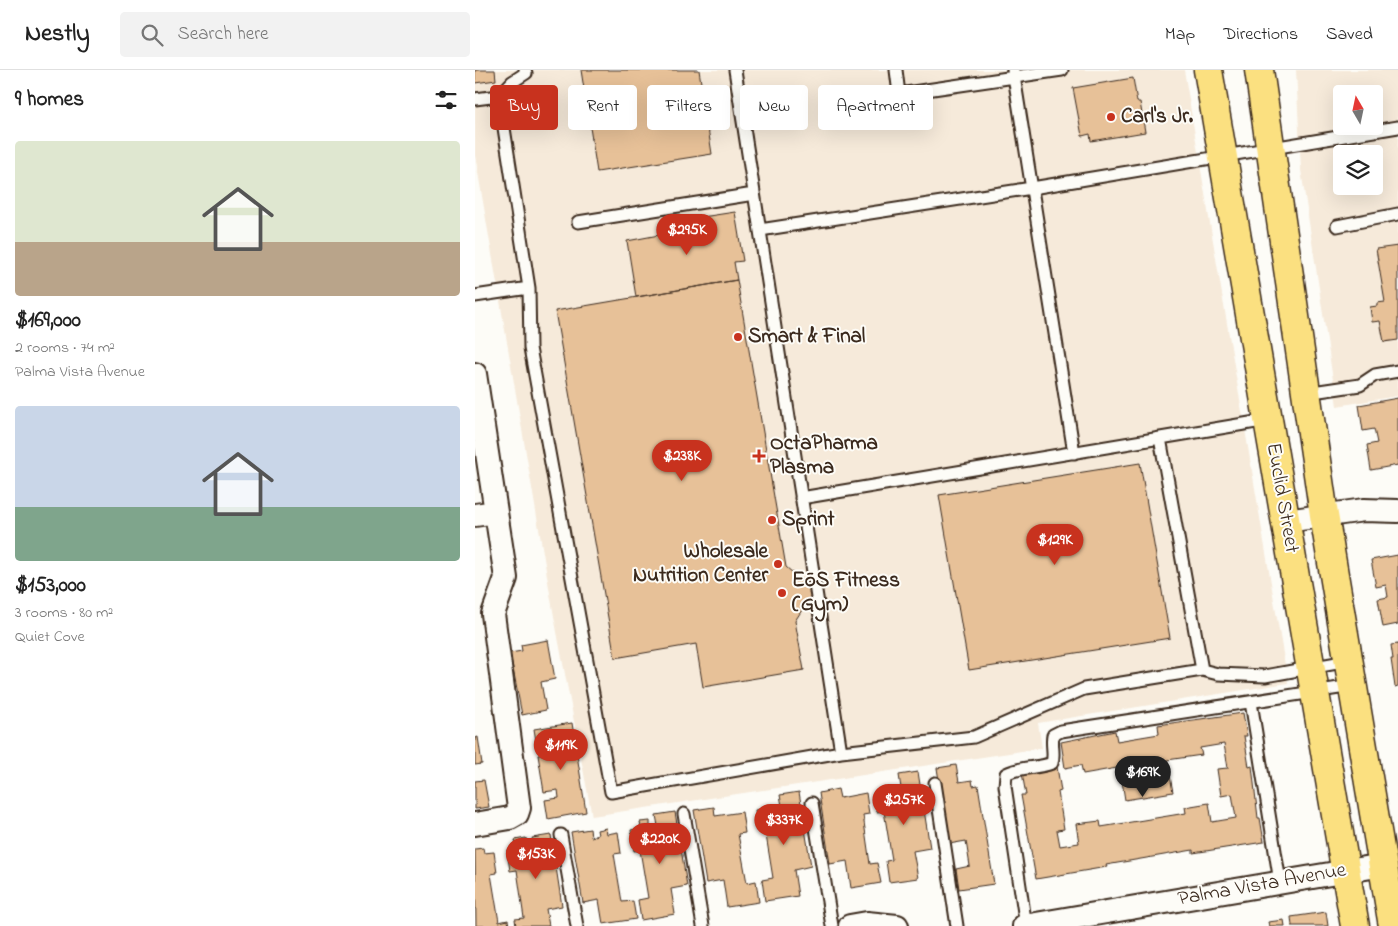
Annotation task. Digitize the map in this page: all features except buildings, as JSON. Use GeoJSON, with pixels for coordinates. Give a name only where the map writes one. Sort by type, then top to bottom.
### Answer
{"type":"FeatureCollection","features":[{"type":"Feature","properties":{"kind":"main road","name":"Euclid Street"},"geometry":{"type":"LineString","coordinates":[[1208,70],[1355,926]]}},
{"type":"Feature","properties":{"kind":"main road","name":"Euclid Street"},"geometry":{"type":"LineString","coordinates":[[1259,70],[1324,515],[1393,926]]}},
{"type":"Feature","properties":{"kind":"street"},"geometry":{"type":"LineString","coordinates":[[475,374],[485,513],[506,578],[493,614],[519,808],[517,814],[510,818],[475,824]]}},
{"type":"Feature","properties":{"kind":"street"},"geometry":{"type":"LineString","coordinates":[[1286,521],[1365,510],[1398,511]]}},
{"type":"Feature","properties":{"kind":"street","name":"Palma Vista Avenue"},"geometry":{"type":"LineString","coordinates":[[1025,926],[1383,865]]}},
{"type":"Feature","properties":{"kind":"street"},"geometry":{"type":"LineString","coordinates":[[850,926],[867,923],[897,926]]}},
{"type":"Feature","properties":{"kind":"lane"},"geometry":{"type":"LineString","coordinates":[[735,70],[841,752]]}},
{"type":"Feature","properties":{"kind":"lane"},"geometry":{"type":"LineString","coordinates":[[896,70],[899,94],[1013,74],[1062,70]]}},
{"type":"Feature","properties":{"kind":"lane"},"geometry":{"type":"LineString","coordinates":[[509,85],[527,71]]}},
{"type":"Feature","properties":{"kind":"lane"},"geometry":{"type":"LineString","coordinates":[[1013,74],[1074,453]]}},
{"type":"Feature","properties":{"kind":"lane"},"geometry":{"type":"LineString","coordinates":[[475,99],[490,97]]}},
{"type":"Feature","properties":{"kind":"lane"},"geometry":{"type":"LineString","coordinates":[[760,230],[1032,188],[1398,127]]}},
{"type":"Feature","properties":{"kind":"lane"},"geometry":{"type":"LineString","coordinates":[[504,130],[529,288],[530,348],[611,792],[841,752],[974,737],[1084,689],[1202,670],[1218,674],[1313,680],[1350,674]]}},
{"type":"Feature","properties":{"kind":"lane"},"geometry":{"type":"LineString","coordinates":[[578,222],[754,194]]}},
{"type":"Feature","properties":{"kind":"lane"},"geometry":{"type":"LineString","coordinates":[[1337,226],[1398,214]]}},
{"type":"Feature","properties":{"kind":"lane"},"geometry":{"type":"LineString","coordinates":[[475,296],[529,288]]}},
{"type":"Feature","properties":{"kind":"lane"},"geometry":{"type":"LineString","coordinates":[[1305,393],[1360,385],[1375,375],[1398,372]]}},
{"type":"Feature","properties":{"kind":"lane"},"geometry":{"type":"LineString","coordinates":[[801,498],[1268,420]]}},
{"type":"Feature","properties":{"kind":"lane"},"geometry":{"type":"LineString","coordinates":[[1160,438],[1202,670]]}},
{"type":"Feature","properties":{"kind":"lane"},"geometry":{"type":"LineString","coordinates":[[1025,926],[1005,786],[1006,774],[1013,770],[1045,766],[1052,763],[1054,758],[1051,744],[1053,735],[1061,732],[1251,702],[1313,680],[1350,674]]}},
{"type":"Feature","properties":{"kind":"lane"},"geometry":{"type":"LineString","coordinates":[[1251,702],[1280,882]]}},
{"type":"Feature","properties":{"kind":"lane"},"geometry":{"type":"LineString","coordinates":[[935,783],[957,926]]}},
{"type":"Feature","properties":{"kind":"lane"},"geometry":{"type":"LineString","coordinates":[[812,803],[832,926]]}},
{"type":"Feature","properties":{"kind":"lane"},"geometry":{"type":"LineString","coordinates":[[684,814],[703,926]]}},
{"type":"Feature","properties":{"kind":"lane"},"geometry":{"type":"LineString","coordinates":[[561,835],[577,926]]}},
{"type":"Feature","properties":{"kind":"shaded area"},"geometry":{"type":"Polygon","coordinates":[[[475,70],[1184,70],[1288,683],[1038,723],[1042,748],[592,816],[553,611],[475,155],[475,70]]]}},
{"type":"Feature","properties":{"kind":"shaded area"},"geometry":{"type":"Polygon","coordinates":[[[1296,70],[1398,70],[1398,396],[1337,406],[1301,170],[1296,70]]]}},
{"type":"Feature","properties":{"kind":"place","name":"Carl's Jr."},"geometry":{"type":"Point","coordinates":[1111,117]}},
{"type":"Feature","properties":{"kind":"place","name":"Smart & Final"},"geometry":{"type":"Point","coordinates":[738,337]}},
{"type":"Feature","properties":{"kind":"place","name":"OctaPharma Plasma"},"geometry":{"type":"Point","coordinates":[759,456]}},
{"type":"Feature","properties":{"kind":"place","name":"Sprint"},"geometry":{"type":"Point","coordinates":[772,520]}},
{"type":"Feature","properties":{"kind":"place","name":"Wholesale Nutrition Center"},"geometry":{"type":"Point","coordinates":[778,564]}},
{"type":"Feature","properties":{"kind":"place","name":"EōS Fitness (Gym)"},"geometry":{"type":"Point","coordinates":[782,593]}}]}
